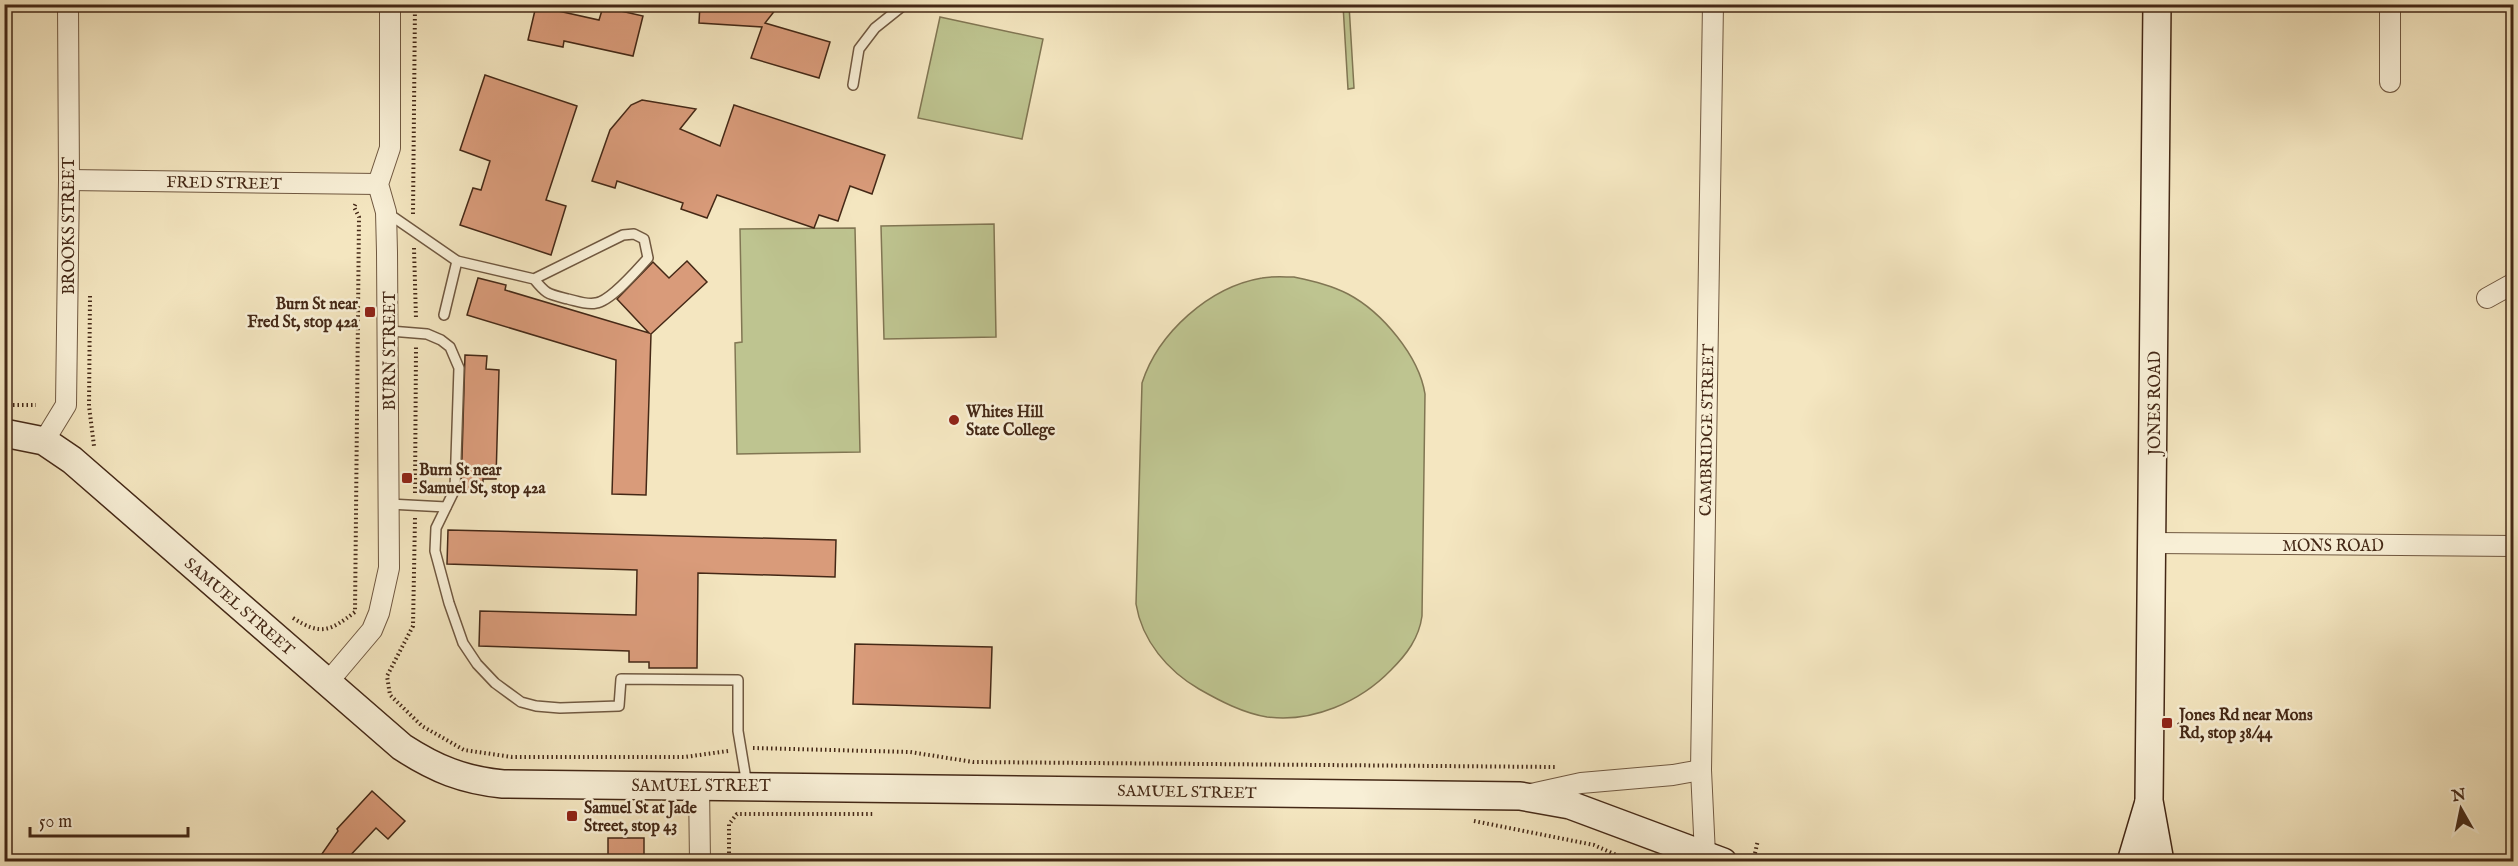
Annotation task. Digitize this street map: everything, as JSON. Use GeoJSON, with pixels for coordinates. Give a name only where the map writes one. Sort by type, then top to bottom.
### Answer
{"type":"FeatureCollection","features":[{"type":"Feature","properties":{"kind":"street","name":"BROOKS STREET"},"geometry":{"type":"LineString","coordinates":[[44,441],[66,405],[69,180],[68,4]]}},
{"type":"Feature","properties":{"kind":"street"},"geometry":{"type":"LineString","coordinates":[[378,184],[390,148],[390,4]]}},
{"type":"Feature","properties":{"kind":"street","name":"CAMBRIDGE STREET"},"geometry":{"type":"LineString","coordinates":[[1698,857],[1713,4]]}},
{"type":"Feature","properties":{"kind":"street","name":"JONES ROAD"},"geometry":{"type":"LineString","coordinates":[[2157,4],[2150,801],[2160,861]]}},
{"type":"Feature","properties":{"kind":"street"},"geometry":{"type":"LineString","coordinates":[[2390,4],[2390,82]]}},
{"type":"Feature","properties":{"kind":"street","name":"FRED STREET"},"geometry":{"type":"LineString","coordinates":[[69,180],[378,184]]}},
{"type":"Feature","properties":{"kind":"street","name":"BURN STREET"},"geometry":{"type":"LineString","coordinates":[[328,681],[372,630],[379,613],[389,568],[390,331],[386,212],[378,184]]}},
{"type":"Feature","properties":{"kind":"street"},"geometry":{"type":"LineString","coordinates":[[2487,298],[2514,283]]}},
{"type":"Feature","properties":{"kind":"street","name":"SAMUEL STREET"},"geometry":{"type":"LineString","coordinates":[[4,433],[44,441],[72,460],[402,747],[440,770],[465,778],[504,784],[747,785],[1520,796],[1570,806],[1698,857]]}},
{"type":"Feature","properties":{"kind":"street","name":"MONS ROAD"},"geometry":{"type":"LineString","coordinates":[[2153,543],[2514,546]]}},
{"type":"Feature","properties":{"kind":"street","name":"SAMUEL STREET"},"geometry":{"type":"LineString","coordinates":[[1520,796],[1581,783],[1673,775],[1701,770]]}},
{"type":"Feature","properties":{"kind":"street"},"geometry":{"type":"LineString","coordinates":[[699,785],[700,861]]}},
{"type":"Feature","properties":{"kind":"street","name":"JONES ROAD"},"geometry":{"type":"LineString","coordinates":[[2131,861],[2150,801]]}},
{"type":"Feature","properties":{"kind":"lane"},"geometry":{"type":"LineString","coordinates":[[853,85],[859,49],[875,28],[905,4]]}},
{"type":"Feature","properties":{"kind":"lane"},"geometry":{"type":"LineString","coordinates":[[386,212],[457,261],[534,279],[545,293],[582,303],[598,303],[607,299],[641,267],[648,258],[648,249],[644,239],[634,234],[623,236],[534,279]]}},
{"type":"Feature","properties":{"kind":"lane"},"geometry":{"type":"LineString","coordinates":[[444,315],[457,261]]}},
{"type":"Feature","properties":{"kind":"lane"},"geometry":{"type":"LineString","coordinates":[[390,331],[427,334],[450,347],[459,368],[455,489],[436,528],[435,550],[463,643],[477,664],[495,682],[521,702],[560,708],[619,706],[621,679],[738,680],[738,731],[747,785]]}},
{"type":"Feature","properties":{"kind":"lane"},"geometry":{"type":"LineString","coordinates":[[389,504],[446,507]]}},
{"type":"Feature","properties":{"kind":"path"},"geometry":{"type":"LineString","coordinates":[[415,4],[414,626],[387,676],[390,695],[422,726],[464,750],[512,757],[684,757],[741,748],[910,752],[973,762],[1561,767]]}},
{"type":"Feature","properties":{"kind":"path"},"geometry":{"type":"LineString","coordinates":[[285,612],[312,629],[335,628],[355,612],[359,217],[354,207],[357,202]]}},
{"type":"Feature","properties":{"kind":"path"},"geometry":{"type":"LineString","coordinates":[[90,287],[89,406],[94,446],[102,453]]}},
{"type":"Feature","properties":{"kind":"path"},"geometry":{"type":"LineString","coordinates":[[4,405],[36,405]]}},
{"type":"Feature","properties":{"kind":"path"},"geometry":{"type":"LineString","coordinates":[[729,861],[729,824],[737,814],[880,814]]}},
{"type":"Feature","properties":{"kind":"path"},"geometry":{"type":"LineString","coordinates":[[1470,820],[1594,845],[1632,861]]}},
{"type":"Feature","properties":{"kind":"path"},"geometry":{"type":"LineString","coordinates":[[1753,861],[1758,840]]}},
{"type":"Feature","properties":{"kind":"green space"},"geometry":{"type":"Polygon","coordinates":[[[1343,5],[1349,5],[1354,88],[1348,89],[1343,5]]]}},
{"type":"Feature","properties":{"kind":"green space"},"geometry":{"type":"Polygon","coordinates":[[[940,17],[1043,39],[1022,139],[918,118],[940,17]]]}},
{"type":"Feature","properties":{"kind":"green space"},"geometry":{"type":"Polygon","coordinates":[[[994,224],[996,337],[884,339],[881,226],[994,224]]]}},
{"type":"Feature","properties":{"kind":"green space"},"geometry":{"type":"Polygon","coordinates":[[[855,228],[860,452],[737,454],[735,343],[742,342],[740,229],[855,228]]]}},
{"type":"Feature","properties":{"kind":"green space"},"geometry":{"type":"Polygon","coordinates":[[[1266,277],[1294,277],[1342,291],[1374,312],[1407,350],[1421,380],[1425,394],[1422,616],[1415,639],[1407,652],[1391,670],[1365,692],[1334,708],[1301,717],[1284,718],[1267,717],[1240,710],[1188,682],[1167,664],[1150,642],[1139,618],[1136,604],[1142,383],[1150,365],[1173,330],[1188,315],[1223,291],[1266,277]]]}},
{"type":"Feature","properties":{"kind":"building"},"geometry":{"type":"Polygon","coordinates":[[[700,4],[780,4],[765,23],[830,42],[819,78],[751,58],[762,27],[699,23],[700,4]]]}},
{"type":"Feature","properties":{"kind":"building"},"geometry":{"type":"Polygon","coordinates":[[[536,6],[599,20],[603,7],[643,16],[633,56],[564,41],[563,47],[528,40],[536,6]]]}},
{"type":"Feature","properties":{"kind":"building"},"geometry":{"type":"Polygon","coordinates":[[[485,75],[577,106],[546,200],[566,206],[551,255],[460,225],[473,188],[481,190],[490,161],[460,150],[485,75]]]}},
{"type":"Feature","properties":{"kind":"building"},"geometry":{"type":"Polygon","coordinates":[[[642,100],[696,109],[680,129],[720,146],[734,105],[885,155],[872,194],[850,186],[838,221],[819,215],[814,228],[717,195],[707,218],[681,209],[683,203],[617,181],[615,188],[592,181],[610,130],[631,105],[642,100]]]}},
{"type":"Feature","properties":{"kind":"building"},"geometry":{"type":"Polygon","coordinates":[[[687,261],[707,282],[651,334],[646,495],[612,494],[616,360],[467,315],[478,278],[506,285],[505,290],[649,333],[617,299],[653,262],[669,278],[687,261]]]}},
{"type":"Feature","properties":{"kind":"building"},"geometry":{"type":"Polygon","coordinates":[[[465,355],[487,356],[486,369],[499,370],[496,479],[483,479],[483,492],[461,491],[465,355]]]}},
{"type":"Feature","properties":{"kind":"building"},"geometry":{"type":"Polygon","coordinates":[[[448,530],[836,540],[835,577],[698,573],[697,668],[649,668],[649,662],[629,662],[629,651],[479,646],[480,611],[636,615],[637,570],[447,564],[448,530]]]}},
{"type":"Feature","properties":{"kind":"building"},"geometry":{"type":"Polygon","coordinates":[[[855,644],[992,647],[990,708],[853,704],[855,644]]]}},
{"type":"Feature","properties":{"kind":"building"},"geometry":{"type":"Polygon","coordinates":[[[372,791],[405,821],[388,839],[376,828],[345,861],[317,861],[338,831],[337,829],[372,791]]]}},
{"type":"Feature","properties":{"kind":"building"},"geometry":{"type":"Polygon","coordinates":[[[608,838],[644,838],[644,861],[608,861],[608,838]]]}},
{"type":"Feature","properties":{"kind":"place","name":"Burn St near Fred St, stop 42a"},"geometry":{"type":"Point","coordinates":[370,312]}},
{"type":"Feature","properties":{"kind":"place","name":"Whites Hill State College"},"geometry":{"type":"Point","coordinates":[954,420]}},
{"type":"Feature","properties":{"kind":"place","name":"Burn St near Samuel St, stop 42a"},"geometry":{"type":"Point","coordinates":[407,478]}},
{"type":"Feature","properties":{"kind":"place","name":"Jones Rd near Mons Rd, stop 38/44"},"geometry":{"type":"Point","coordinates":[2167,723]}},
{"type":"Feature","properties":{"kind":"place","name":"Samuel St at Jade Street, stop 43"},"geometry":{"type":"Point","coordinates":[572,816]}}]}
